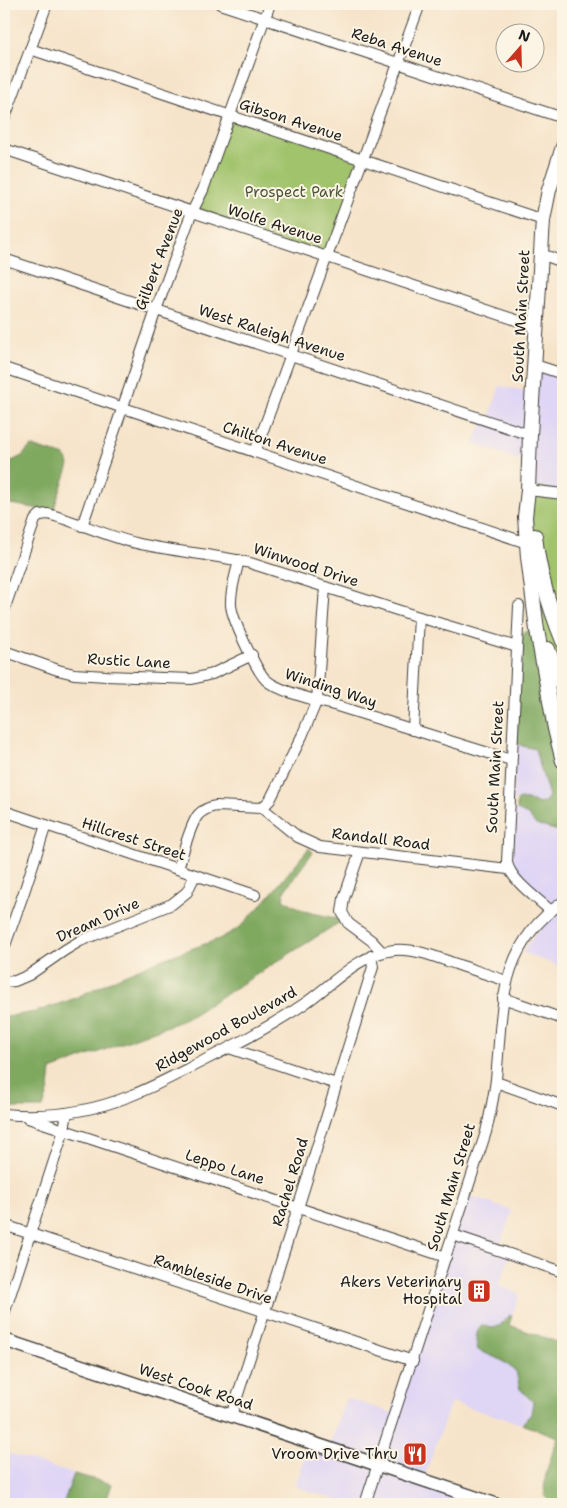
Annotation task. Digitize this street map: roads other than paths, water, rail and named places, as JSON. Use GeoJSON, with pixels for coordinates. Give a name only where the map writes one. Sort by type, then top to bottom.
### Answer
{"type":"FeatureCollection","features":[{"type":"Feature","properties":{"kind":"highway","name":"South Main Street"},"geometry":{"type":"LineString","coordinates":[[563,147],[549,190],[544,220],[526,517],[531,544],[563,641]]}},
{"type":"Feature","properties":{"kind":"highway","name":"South Main Street"},"geometry":{"type":"LineString","coordinates":[[531,544],[530,574],[535,602]]}},
{"type":"Feature","properties":{"kind":"highway"},"geometry":{"type":"LineString","coordinates":[[535,602],[547,646],[563,689]]}},
{"type":"Feature","properties":{"kind":"highway"},"geometry":{"type":"LineString","coordinates":[[535,602],[537,630],[563,761]]}},
{"type":"Feature","properties":{"kind":"main road","name":"West Cook Road"},"geometry":{"type":"LineString","coordinates":[[4,1340],[495,1504]]}},
{"type":"Feature","properties":{"kind":"street"},"geometry":{"type":"LineString","coordinates":[[4,120],[47,4]]}},
{"type":"Feature","properties":{"kind":"street","name":"Reba Avenue"},"geometry":{"type":"LineString","coordinates":[[220,4],[563,118]]}},
{"type":"Feature","properties":{"kind":"street","name":"Gilbert Avenue"},"geometry":{"type":"LineString","coordinates":[[82,526],[156,310],[192,212],[203,190],[270,4]]}},
{"type":"Feature","properties":{"kind":"street"},"geometry":{"type":"LineString","coordinates":[[255,452],[420,4]]}},
{"type":"Feature","properties":{"kind":"street","name":"Gibson Avenue"},"geometry":{"type":"LineString","coordinates":[[30,50],[544,220]]}},
{"type":"Feature","properties":{"kind":"street","name":"Wolfe Avenue"},"geometry":{"type":"LineString","coordinates":[[4,149],[537,327]]}},
{"type":"Feature","properties":{"kind":"street"},"geometry":{"type":"LineString","coordinates":[[541,254],[563,262]]}},
{"type":"Feature","properties":{"kind":"street","name":"West Raleigh Avenue"},"geometry":{"type":"LineString","coordinates":[[4,259],[530,435]]}},
{"type":"Feature","properties":{"kind":"street"},"geometry":{"type":"LineString","coordinates":[[535,365],[563,374]]}},
{"type":"Feature","properties":{"kind":"street","name":"Chilton Avenue"},"geometry":{"type":"LineString","coordinates":[[4,368],[531,544]]}},
{"type":"Feature","properties":{"kind":"street"},"geometry":{"type":"LineString","coordinates":[[528,490],[563,494]]}},
{"type":"Feature","properties":{"kind":"street","name":"Winwood Drive"},"geometry":{"type":"LineString","coordinates":[[4,610],[37,517],[48,514],[114,537],[157,548],[239,560],[419,618],[517,647]]}},
{"type":"Feature","properties":{"kind":"street","name":"Winding Way"},"geometry":{"type":"LineString","coordinates":[[239,560],[231,605],[236,622],[252,655],[263,676],[268,681],[284,689],[317,700],[511,760]]}},
{"type":"Feature","properties":{"kind":"street"},"geometry":{"type":"LineString","coordinates":[[178,869],[196,818],[204,810],[210,807],[223,806],[262,808],[270,800],[302,736],[317,700],[325,587]]}},
{"type":"Feature","properties":{"kind":"street","name":"South Main Street"},"geometry":{"type":"LineString","coordinates":[[508,869],[511,760],[519,606]]}},
{"type":"Feature","properties":{"kind":"street"},"geometry":{"type":"LineString","coordinates":[[413,730],[419,618]]}},
{"type":"Feature","properties":{"kind":"street","name":"Rustic Lane"},"geometry":{"type":"LineString","coordinates":[[4,651],[74,674],[173,679],[192,679],[212,674],[252,655]]}},
{"type":"Feature","properties":{"kind":"street","name":"Randall Road"},"geometry":{"type":"LineString","coordinates":[[262,808],[292,833],[320,847],[508,869]]}},
{"type":"Feature","properties":{"kind":"street","name":"Hillcrest Street"},"geometry":{"type":"LineString","coordinates":[[4,811],[255,895]]}},
{"type":"Feature","properties":{"kind":"street"},"geometry":{"type":"LineString","coordinates":[[4,948],[46,825]]}},
{"type":"Feature","properties":{"kind":"street"},"geometry":{"type":"LineString","coordinates":[[360,852],[344,898],[342,912],[348,923],[372,940],[382,952]]}},
{"type":"Feature","properties":{"kind":"street"},"geometry":{"type":"LineString","coordinates":[[508,869],[514,877],[551,911]]}},
{"type":"Feature","properties":{"kind":"street","name":"Dream Drive"},"geometry":{"type":"LineString","coordinates":[[4,982],[29,975],[80,941],[172,904],[187,892],[195,875]]}},
{"type":"Feature","properties":{"kind":"street","name":"South Main Street"},"geometry":{"type":"LineString","coordinates":[[365,1504],[486,1132],[496,1082],[506,981],[515,958],[529,935],[551,911],[563,902]]}},
{"type":"Feature","properties":{"kind":"street","name":"Ridgewood Boulevard"},"geometry":{"type":"LineString","coordinates":[[4,1114],[22,1116],[67,1113],[129,1097],[229,1048],[287,1015],[319,994],[360,962],[382,952],[394,950],[416,951],[506,981]]}},
{"type":"Feature","properties":{"kind":"street","name":"Rachel Road"},"geometry":{"type":"LineString","coordinates":[[231,1416],[373,968],[372,956]]}},
{"type":"Feature","properties":{"kind":"street"},"geometry":{"type":"LineString","coordinates":[[503,998],[563,1019]]}},
{"type":"Feature","properties":{"kind":"street"},"geometry":{"type":"LineString","coordinates":[[229,1048],[336,1084]]}},
{"type":"Feature","properties":{"kind":"street"},"geometry":{"type":"LineString","coordinates":[[496,1082],[563,1106]]}},
{"type":"Feature","properties":{"kind":"street"},"geometry":{"type":"LineString","coordinates":[[4,1314],[64,1130],[67,1113]]}},
{"type":"Feature","properties":{"kind":"street","name":"Leppo Lane"},"geometry":{"type":"LineString","coordinates":[[22,1116],[446,1257]]}},
{"type":"Feature","properties":{"kind":"street","name":"Rambleside Drive"},"geometry":{"type":"LineString","coordinates":[[4,1225],[412,1361]]}},
{"type":"Feature","properties":{"kind":"street"},"geometry":{"type":"LineString","coordinates":[[453,1235],[563,1272]]}},
{"type":"Feature","properties":{"kind":"place","name":"Akers Veterinary Hospital"},"geometry":{"type":"Point","coordinates":[479,1291]}},
{"type":"Feature","properties":{"kind":"place","name":"Vroom Drive Thru"},"geometry":{"type":"Point","coordinates":[415,1454]}},
{"type":"Feature","properties":{"kind":"park label","name":"Prospect Park"},"geometry":{"type":"Point","coordinates":[294,192]}}]}
